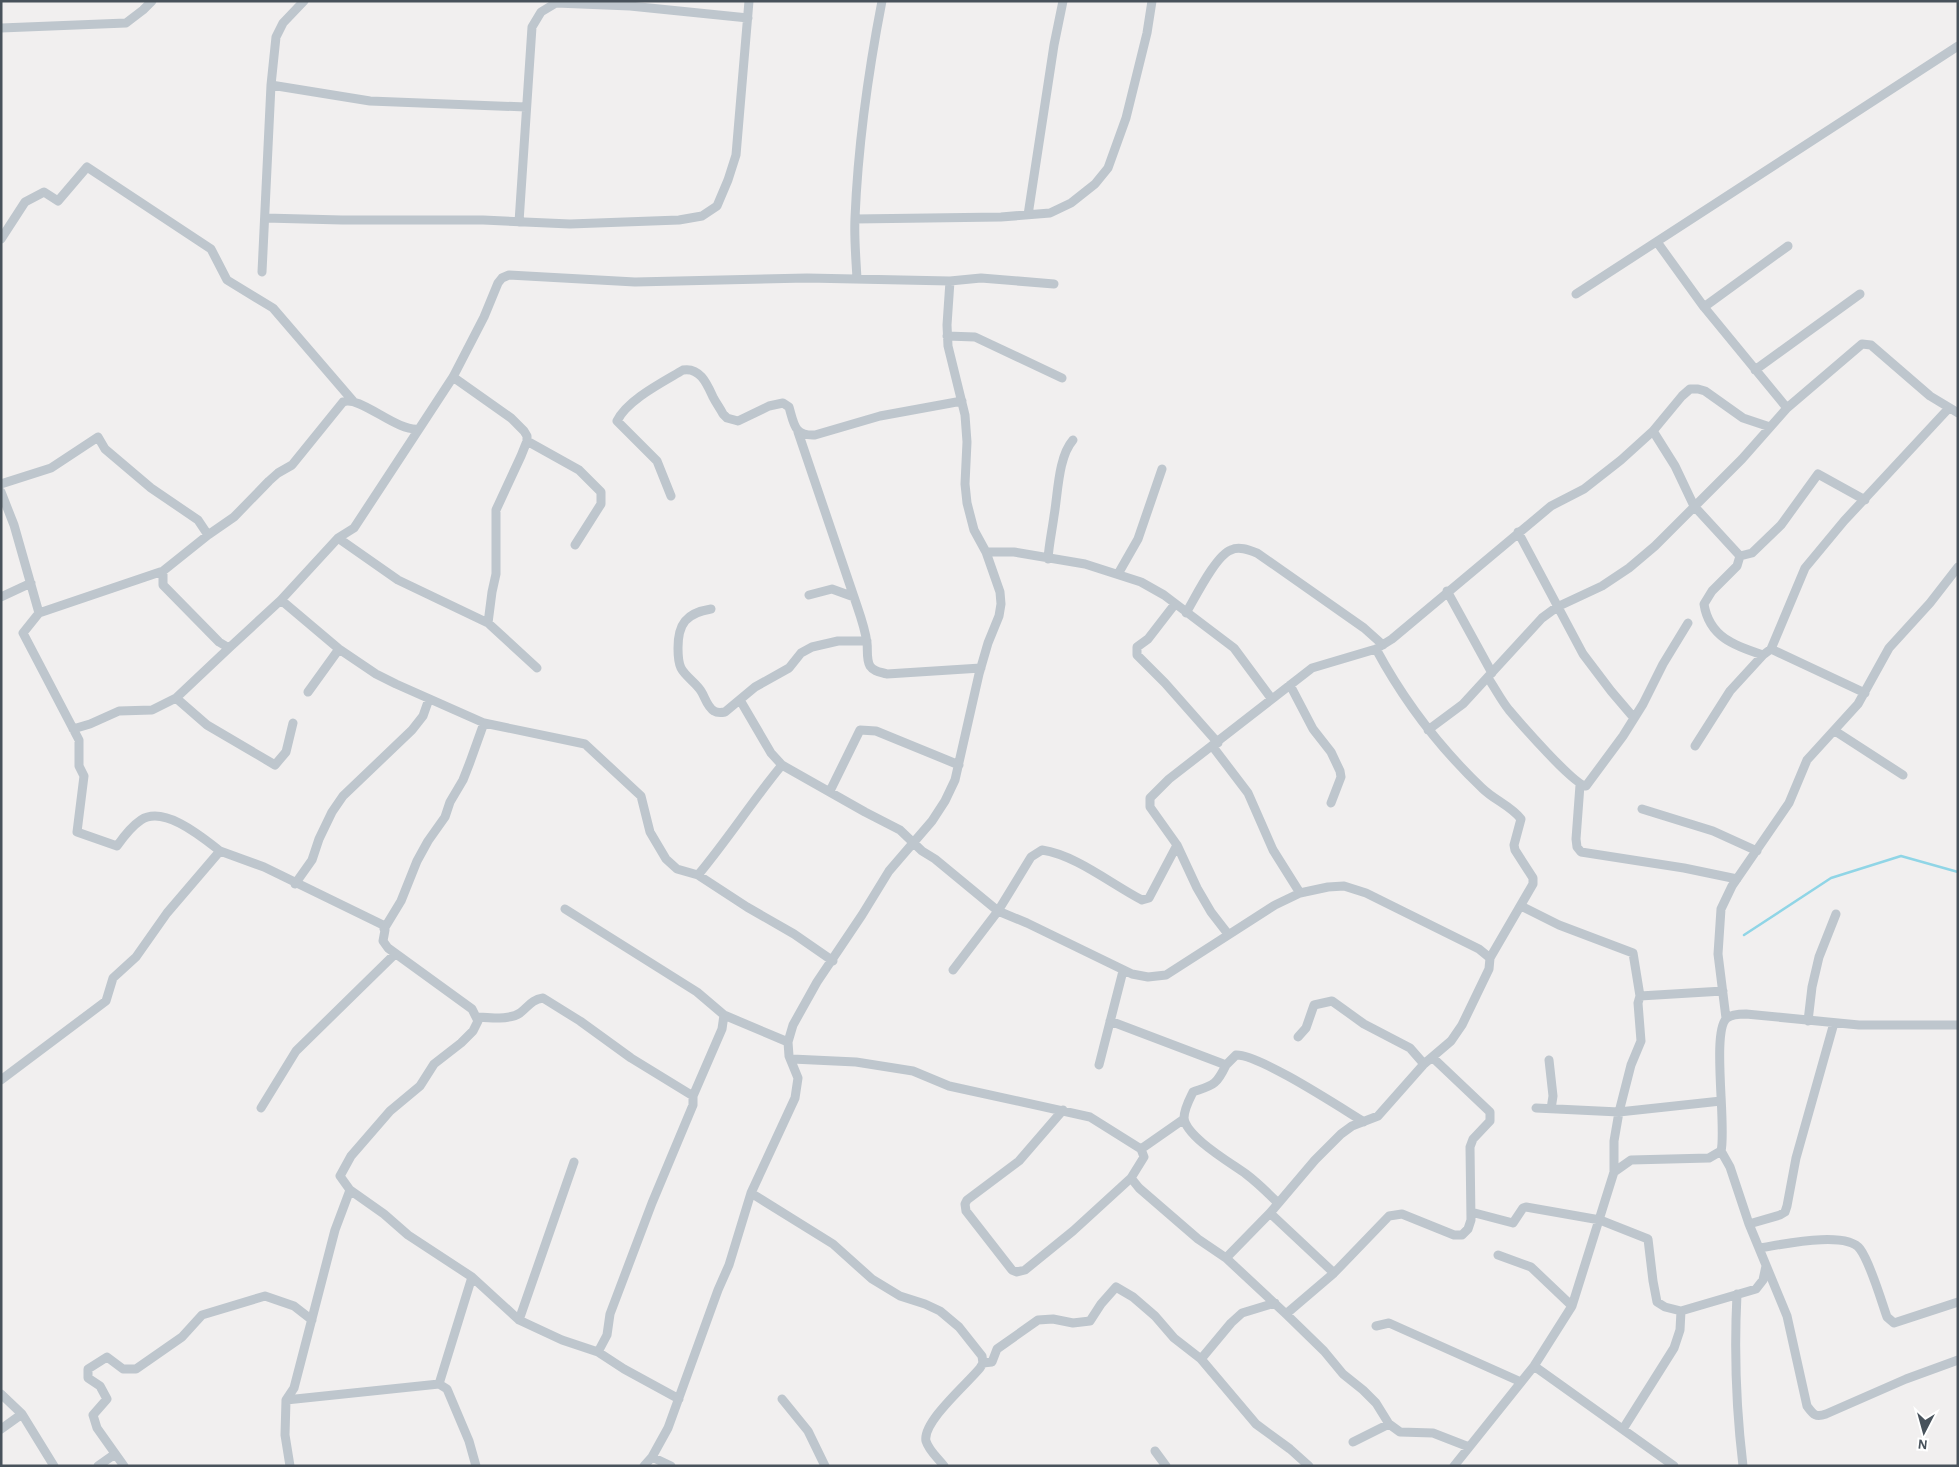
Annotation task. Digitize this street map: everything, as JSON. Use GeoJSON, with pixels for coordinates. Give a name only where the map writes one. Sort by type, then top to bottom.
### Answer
{"type":"FeatureCollection","features":[{"type":"Feature","properties":{"kind":"street"},"geometry":{"type":"LineString","coordinates":[[1,28],[126,23],[152,1]]}},
{"type":"Feature","properties":{"kind":"street"},"geometry":{"type":"LineString","coordinates":[[262,272],[271,85],[276,37],[282,23],[304,1]]}},
{"type":"Feature","properties":{"kind":"street"},"geometry":{"type":"LineString","coordinates":[[265,218],[483,220],[570,224],[680,220],[702,216],[716,206],[728,180],[736,155],[749,1]]}},
{"type":"Feature","properties":{"kind":"street"},"geometry":{"type":"LineString","coordinates":[[856,279],[855,219],[861,144],[870,67],[882,1]]}},
{"type":"Feature","properties":{"kind":"street"},"geometry":{"type":"LineString","coordinates":[[1028,215],[1054,44],[1063,1]]}},
{"type":"Feature","properties":{"kind":"street"},"geometry":{"type":"LineString","coordinates":[[855,219],[947,219],[1028,215],[1050,213],[1071,202],[1095,184],[1108,168],[1126,118],[1147,32],[1152,1]]}},
{"type":"Feature","properties":{"kind":"street"},"geometry":{"type":"LineString","coordinates":[[519,222],[532,27],[541,12],[556,3],[630,6],[748,18]]}},
{"type":"Feature","properties":{"kind":"street"},"geometry":{"type":"LineString","coordinates":[[1576,294],[1958,46]]}},
{"type":"Feature","properties":{"kind":"street"},"geometry":{"type":"LineString","coordinates":[[271,85],[370,101],[526,107]]}},
{"type":"Feature","properties":{"kind":"street"},"geometry":{"type":"LineString","coordinates":[[1,239],[25,202],[44,192],[58,201],[87,167],[211,249],[227,280],[273,308],[352,401],[398,425],[412,430],[419,429]]}},
{"type":"Feature","properties":{"kind":"street"},"geometry":{"type":"LineString","coordinates":[[1657,242],[1704,307],[1787,408]]}},
{"type":"Feature","properties":{"kind":"street"},"geometry":{"type":"LineString","coordinates":[[1704,307],[1788,246]]}},
{"type":"Feature","properties":{"kind":"street"},"geometry":{"type":"LineString","coordinates":[[73,728],[90,724],[119,711],[152,710],[176,698],[281,600],[338,538],[354,528],[424,424],[452,378],[502,278],[509,275],[635,282],[807,278],[950,281],[981,278],[1054,284]]}},
{"type":"Feature","properties":{"kind":"street"},"geometry":{"type":"LineString","coordinates":[[644,1466],[652,1457],[668,1428],[729,1265],[751,1193],[798,1088],[798,1078],[792,1059],[789,1056],[788,1042],[793,1025],[888,871],[932,821],[945,801],[955,780],[981,668],[1001,604],[1000,592],[986,552],[974,530],[966,503],[967,442],[962,400],[947,336],[950,281]]}},
{"type":"Feature","properties":{"kind":"street"},"geometry":{"type":"LineString","coordinates":[[1755,370],[1860,294]]}},
{"type":"Feature","properties":{"kind":"street"},"geometry":{"type":"LineString","coordinates":[[947,336],[975,338],[1062,378]]}},
{"type":"Feature","properties":{"kind":"street"},"geometry":{"type":"LineString","coordinates":[[1428,730],[1463,704],[1542,618],[1557,607],[1602,586],[1629,568],[1655,546],[1742,459],[1787,408],[1862,344],[1871,345],[1930,396],[1958,413]]}},
{"type":"Feature","properties":{"kind":"street"},"geometry":{"type":"LineString","coordinates":[[671,496],[656,461],[617,421],[620,415],[644,395],[683,370],[689,369],[696,371],[704,379],[727,418],[738,421],[769,406],[783,403],[789,407],[854,597],[867,641],[868,659],[871,667],[876,672],[887,674],[981,668]]}},
{"type":"Feature","properties":{"kind":"street"},"geometry":{"type":"LineString","coordinates":[[452,378],[510,418],[524,431],[527,440],[512,478],[496,510],[496,574],[488,624]]}},
{"type":"Feature","properties":{"kind":"street"},"geometry":{"type":"LineString","coordinates":[[1228,934],[1206,904],[1177,845],[1150,808],[1150,798],[1169,779],[1312,668],[1380,647],[1551,506],[1600,478],[1653,431],[1690,389],[1705,391],[1743,418],[1770,428]]}},
{"type":"Feature","properties":{"kind":"street"},"geometry":{"type":"LineString","coordinates":[[798,432],[806,435],[815,435],[880,416],[962,400]]}},
{"type":"Feature","properties":{"kind":"street"},"geometry":{"type":"LineString","coordinates":[[352,401],[344,402],[292,465],[269,481],[234,517],[163,571],[39,613],[23,633],[79,740],[79,766],[84,776],[77,832],[117,846],[126,834],[142,819],[160,815],[194,830],[220,850],[264,867],[295,884],[383,925],[385,930],[383,941],[395,954],[472,1009],[477,1018],[478,1026],[462,1043],[434,1064],[420,1086],[390,1111],[344,1166],[340,1176],[350,1190],[384,1214],[408,1235],[472,1277],[519,1320],[562,1340],[598,1352],[679,1399]]}},
{"type":"Feature","properties":{"kind":"street"},"geometry":{"type":"LineString","coordinates":[[1695,746],[1730,691],[1772,649],[1805,568],[1844,521],[1949,408]]}},
{"type":"Feature","properties":{"kind":"street"},"geometry":{"type":"LineString","coordinates":[[1653,431],[1675,466],[1694,506],[1740,556]]}},
{"type":"Feature","properties":{"kind":"street"},"geometry":{"type":"LineString","coordinates":[[1,484],[51,468],[98,437],[105,449],[151,488],[198,520],[208,535]]}},
{"type":"Feature","properties":{"kind":"street"},"geometry":{"type":"LineString","coordinates":[[527,440],[579,470],[600,492],[601,504],[574,545]]}},
{"type":"Feature","properties":{"kind":"street"},"geometry":{"type":"LineString","coordinates":[[1048,559],[1049,537],[1063,465],[1068,446],[1073,440]]}},
{"type":"Feature","properties":{"kind":"street"},"geometry":{"type":"LineString","coordinates":[[1118,574],[1138,538],[1162,469]]}},
{"type":"Feature","properties":{"kind":"street"},"geometry":{"type":"LineString","coordinates":[[1740,556],[1752,553],[1781,525],[1818,474],[1865,500]]}},
{"type":"Feature","properties":{"kind":"street"},"geometry":{"type":"LineString","coordinates":[[1,492],[14,525],[39,613]]}},
{"type":"Feature","properties":{"kind":"street"},"geometry":{"type":"LineString","coordinates":[[1518,532],[1583,654],[1634,718]]}},
{"type":"Feature","properties":{"kind":"street"},"geometry":{"type":"LineString","coordinates":[[338,538],[398,580],[488,624],[537,668]]}},
{"type":"Feature","properties":{"kind":"street"},"geometry":{"type":"LineString","coordinates":[[1186,612],[1221,555],[1236,548],[1257,553],[1364,628],[1380,647],[1428,730],[1483,790],[1517,814],[1521,819],[1514,845],[1515,850],[1534,880],[1490,958],[1489,969],[1462,1025],[1451,1041],[1424,1064],[1378,1116],[1352,1126],[1315,1160],[1270,1213],[1226,1258]]}},
{"type":"Feature","properties":{"kind":"street"},"geometry":{"type":"LineString","coordinates":[[986,552],[1014,552],[1085,564],[1141,582],[1164,595],[1234,648],[1271,698]]}},
{"type":"Feature","properties":{"kind":"street"},"geometry":{"type":"LineString","coordinates":[[1740,556],[1737,566],[1712,591],[1704,604],[1706,618],[1711,626],[1727,640],[1741,648],[1764,655]]}},
{"type":"Feature","properties":{"kind":"street"},"geometry":{"type":"LineString","coordinates":[[1958,567],[1889,648],[1858,704],[1807,760],[1789,803],[1737,879],[1721,909],[1718,954],[1726,1018],[1720,1042],[1723,1135],[1721,1152],[1730,1167],[1749,1224],[1787,1316],[1807,1406],[1814,1415],[1826,1414],[1906,1379],[1958,1360]]}},
{"type":"Feature","properties":{"kind":"street"},"geometry":{"type":"LineString","coordinates":[[163,571],[163,585],[219,642],[229,648]]}},
{"type":"Feature","properties":{"kind":"street"},"geometry":{"type":"LineString","coordinates":[[1,597],[31,584]]}},
{"type":"Feature","properties":{"kind":"street"},"geometry":{"type":"LineString","coordinates":[[809,595],[832,589],[854,597]]}},
{"type":"Feature","properties":{"kind":"street"},"geometry":{"type":"LineString","coordinates":[[1447,591],[1509,709],[1560,766],[1580,785],[1586,786],[1634,718],[1688,623]]}},
{"type":"Feature","properties":{"kind":"street"},"geometry":{"type":"LineString","coordinates":[[281,600],[339,649],[376,674],[484,723],[584,744],[641,796],[650,832],[666,859],[678,869],[698,874],[747,907],[794,934],[833,961]]}},
{"type":"Feature","properties":{"kind":"street"},"geometry":{"type":"LineString","coordinates":[[1175,604],[1148,639],[1137,647],[1137,655],[1165,683],[1215,745],[1248,792],[1274,850],[1300,893]]}},
{"type":"Feature","properties":{"kind":"street"},"geometry":{"type":"LineString","coordinates":[[711,609],[699,610],[682,623],[679,631],[679,662],[681,670],[700,690],[712,710],[720,713],[725,712],[755,687],[789,668],[802,653],[812,647],[838,641],[867,641]]}},
{"type":"Feature","properties":{"kind":"street"},"geometry":{"type":"LineString","coordinates":[[308,692],[339,649]]}},
{"type":"Feature","properties":{"kind":"street"},"geometry":{"type":"LineString","coordinates":[[1772,649],[1865,693]]}},
{"type":"Feature","properties":{"kind":"street"},"geometry":{"type":"LineString","coordinates":[[1290,685],[1313,728],[1331,752],[1340,770],[1341,777],[1332,802]]}},
{"type":"Feature","properties":{"kind":"street"},"geometry":{"type":"LineString","coordinates":[[176,698],[207,724],[275,765],[286,752],[293,722]]}},
{"type":"Feature","properties":{"kind":"street"},"geometry":{"type":"LineString","coordinates":[[295,884],[312,860],[319,839],[332,812],[343,796],[412,730],[423,716],[429,699]]}},
{"type":"Feature","properties":{"kind":"street"},"geometry":{"type":"LineString","coordinates":[[740,700],[771,753],[782,765],[900,830],[922,851],[935,859],[998,911],[1027,923],[1123,971],[1148,977],[1166,975],[1275,905],[1300,893],[1328,887],[1344,886],[1366,893],[1479,949],[1490,958]]}},
{"type":"Feature","properties":{"kind":"street"},"geometry":{"type":"LineString","coordinates":[[384,929],[401,901],[416,862],[445,817],[450,802],[462,780],[484,723]]}},
{"type":"Feature","properties":{"kind":"street"},"geometry":{"type":"LineString","coordinates":[[830,791],[860,730],[876,731],[959,765]]}},
{"type":"Feature","properties":{"kind":"street"},"geometry":{"type":"LineString","coordinates":[[1835,731],[1903,776]]}},
{"type":"Feature","properties":{"kind":"street"},"geometry":{"type":"LineString","coordinates":[[698,874],[720,848],[782,765]]}},
{"type":"Feature","properties":{"kind":"street"},"geometry":{"type":"LineString","coordinates":[[1580,785],[1576,839],[1577,847],[1581,852],[1737,879]]}},
{"type":"Feature","properties":{"kind":"street"},"geometry":{"type":"LineString","coordinates":[[1642,809],[1713,831],[1757,851]]}},
{"type":"Feature","properties":{"kind":"street"},"geometry":{"type":"LineString","coordinates":[[953,970],[998,911],[1031,857],[1042,850],[1050,851],[1081,865],[1132,895],[1146,900],[1149,898],[1177,845]]}},
{"type":"Feature","properties":{"kind":"street"},"geometry":{"type":"LineString","coordinates":[[1,1080],[106,1001],[113,978],[136,957],[167,913],[220,850]]}},
{"type":"Feature","properties":{"kind":"street"},"geometry":{"type":"LineString","coordinates":[[1454,1466],[1534,1366],[1572,1306],[1614,1172],[1614,1140],[1619,1112],[1631,1065],[1641,1041],[1638,1003],[1640,996],[1633,953],[1559,925],[1521,906]]}},
{"type":"Feature","properties":{"kind":"street"},"geometry":{"type":"LineString","coordinates":[[565,909],[697,992],[724,1015],[788,1042]]}},
{"type":"Feature","properties":{"kind":"street"},"geometry":{"type":"LineString","coordinates":[[1808,1021],[1812,987],[1819,957],[1836,914]]}},
{"type":"Feature","properties":{"kind":"street"},"geometry":{"type":"LineString","coordinates":[[261,1108],[296,1051],[395,954]]}},
{"type":"Feature","properties":{"kind":"street"},"geometry":{"type":"LineString","coordinates":[[1099,1065],[1123,971]]}},
{"type":"Feature","properties":{"kind":"street"},"geometry":{"type":"LineString","coordinates":[[1640,996],[1723,992]]}},
{"type":"Feature","properties":{"kind":"street"},"geometry":{"type":"LineString","coordinates":[[477,1018],[508,1017],[520,1013],[534,1000],[543,998],[580,1021],[631,1058],[693,1096]]}},
{"type":"Feature","properties":{"kind":"street"},"geometry":{"type":"LineString","coordinates":[[1298,1037],[1306,1028],[1314,1005],[1332,1000],[1364,1024],[1410,1048],[1424,1064]]}},
{"type":"Feature","properties":{"kind":"street"},"geometry":{"type":"LineString","coordinates":[[1726,1018],[1746,1014],[1766,1014],[1834,1023],[1916,1026],[1958,1025]]}},
{"type":"Feature","properties":{"kind":"street"},"geometry":{"type":"LineString","coordinates":[[598,1352],[608,1332],[610,1314],[652,1203],[693,1105],[693,1096],[722,1029],[724,1015]]}},
{"type":"Feature","properties":{"kind":"street"},"geometry":{"type":"LineString","coordinates":[[1110,1021],[1226,1065]]}},
{"type":"Feature","properties":{"kind":"street"},"geometry":{"type":"LineString","coordinates":[[1749,1224],[1785,1212],[1796,1158],[1834,1023]]}},
{"type":"Feature","properties":{"kind":"street"},"geometry":{"type":"LineString","coordinates":[[1278,1203],[1248,1175],[1200,1140],[1190,1129],[1184,1118],[1187,1104],[1193,1092],[1212,1086],[1226,1065],[1236,1055],[1241,1055],[1257,1061],[1309,1088],[1364,1122]]}},
{"type":"Feature","properties":{"kind":"street"},"geometry":{"type":"LineString","coordinates":[[1286,1314],[1334,1273],[1389,1216],[1402,1214],[1454,1235],[1462,1235],[1468,1229],[1471,1220],[1470,1147],[1473,1139],[1490,1121],[1491,1116],[1490,1112],[1432,1057]]}},
{"type":"Feature","properties":{"kind":"street"},"geometry":{"type":"LineString","coordinates":[[792,1059],[856,1062],[913,1070],[949,1086],[1063,1110],[1090,1117],[1141,1149],[1144,1157],[1132,1178],[1073,1231],[1025,1270],[1017,1272],[1012,1270],[966,1211],[965,1204],[967,1200],[1019,1161],[1063,1110]]}},
{"type":"Feature","properties":{"kind":"street"},"geometry":{"type":"LineString","coordinates":[[1549,1060],[1553,1096],[1551,1109]]}},
{"type":"Feature","properties":{"kind":"street"},"geometry":{"type":"LineString","coordinates":[[1536,1108],[1619,1112],[1721,1100]]}},
{"type":"Feature","properties":{"kind":"street"},"geometry":{"type":"LineString","coordinates":[[1141,1149],[1184,1118]]}},
{"type":"Feature","properties":{"kind":"street"},"geometry":{"type":"LineString","coordinates":[[1614,1172],[1631,1160],[1709,1158],[1721,1152]]}},
{"type":"Feature","properties":{"kind":"street"},"geometry":{"type":"LineString","coordinates":[[519,1320],[574,1162]]}},
{"type":"Feature","properties":{"kind":"street"},"geometry":{"type":"LineString","coordinates":[[1132,1178],[1139,1188],[1198,1239],[1226,1258],[1286,1314],[1324,1351],[1343,1374],[1376,1403],[1389,1424],[1400,1432],[1433,1433],[1469,1447]]}},
{"type":"Feature","properties":{"kind":"street"},"geometry":{"type":"LineString","coordinates":[[290,1466],[285,1435],[286,1400],[294,1388],[335,1230],[350,1190]]}},
{"type":"Feature","properties":{"kind":"street"},"geometry":{"type":"LineString","coordinates":[[751,1193],[833,1244],[872,1278],[886,1287],[907,1299],[940,1311],[959,1327],[982,1356],[983,1362],[971,1379],[938,1414],[926,1432],[926,1441],[931,1451],[944,1466]]}},
{"type":"Feature","properties":{"kind":"street"},"geometry":{"type":"LineString","coordinates":[[1471,1212],[1509,1223],[1515,1221],[1522,1209],[1526,1207],[1600,1220],[1648,1240],[1657,1302],[1665,1307],[1682,1311],[1756,1289],[1763,1280],[1766,1266]]}},
{"type":"Feature","properties":{"kind":"street"},"geometry":{"type":"LineString","coordinates":[[1270,1213],[1334,1273]]}},
{"type":"Feature","properties":{"kind":"street"},"geometry":{"type":"LineString","coordinates":[[1759,1248],[1824,1239],[1847,1242],[1857,1246],[1866,1260],[1887,1317],[1894,1323],[1958,1302]]}},
{"type":"Feature","properties":{"kind":"street"},"geometry":{"type":"LineString","coordinates":[[1498,1255],[1531,1267],[1572,1306]]}},
{"type":"Feature","properties":{"kind":"street"},"geometry":{"type":"LineString","coordinates":[[439,1384],[472,1277]]}},
{"type":"Feature","properties":{"kind":"street"},"geometry":{"type":"LineString","coordinates":[[983,1362],[992,1362],[997,1350],[1038,1320],[1053,1319],[1073,1323],[1090,1321],[1101,1304],[1116,1287],[1133,1297],[1155,1316],[1174,1338],[1201,1359],[1256,1424],[1290,1449],[1309,1466]]}},
{"type":"Feature","properties":{"kind":"street"},"geometry":{"type":"LineString","coordinates":[[1737,1294],[1734,1349],[1737,1418],[1743,1466]]}},
{"type":"Feature","properties":{"kind":"street"},"geometry":{"type":"LineString","coordinates":[[124,1466],[97,1428],[93,1415],[107,1399],[100,1386],[88,1378],[88,1369],[107,1357],[123,1369],[136,1369],[182,1337],[202,1315],[265,1296],[294,1306],[312,1320]]}},
{"type":"Feature","properties":{"kind":"street"},"geometry":{"type":"LineString","coordinates":[[1201,1359],[1242,1313],[1275,1304]]}},
{"type":"Feature","properties":{"kind":"street"},"geometry":{"type":"LineString","coordinates":[[1622,1430],[1674,1348],[1680,1330],[1682,1311]]}},
{"type":"Feature","properties":{"kind":"street"},"geometry":{"type":"LineString","coordinates":[[1376,1326],[1389,1323],[1521,1382]]}},
{"type":"Feature","properties":{"kind":"street"},"geometry":{"type":"LineString","coordinates":[[1534,1366],[1674,1466]]}},
{"type":"Feature","properties":{"kind":"street"},"geometry":{"type":"LineString","coordinates":[[286,1400],[439,1384],[446,1389],[469,1441],[476,1466]]}},
{"type":"Feature","properties":{"kind":"street"},"geometry":{"type":"LineString","coordinates":[[1,1394],[22,1414],[54,1466]]}},
{"type":"Feature","properties":{"kind":"street"},"geometry":{"type":"LineString","coordinates":[[782,1399],[808,1431],[825,1466]]}},
{"type":"Feature","properties":{"kind":"street"},"geometry":{"type":"LineString","coordinates":[[1,1429],[22,1414]]}},
{"type":"Feature","properties":{"kind":"street"},"geometry":{"type":"LineString","coordinates":[[1354,1442],[1389,1424]]}},
{"type":"Feature","properties":{"kind":"street"},"geometry":{"type":"LineString","coordinates":[[1155,1451],[1166,1466]]}},
{"type":"Feature","properties":{"kind":"street"},"geometry":{"type":"LineString","coordinates":[[98,1466],[115,1454]]}},
{"type":"Feature","properties":{"kind":"street"},"geometry":{"type":"LineString","coordinates":[[652,1457],[671,1466]]}},
{"type":"Feature","properties":{"kind":"waterway"},"geometry":{"type":"LineString","coordinates":[[1744,935],[1831,878],[1901,856],[1958,872]]}}]}
